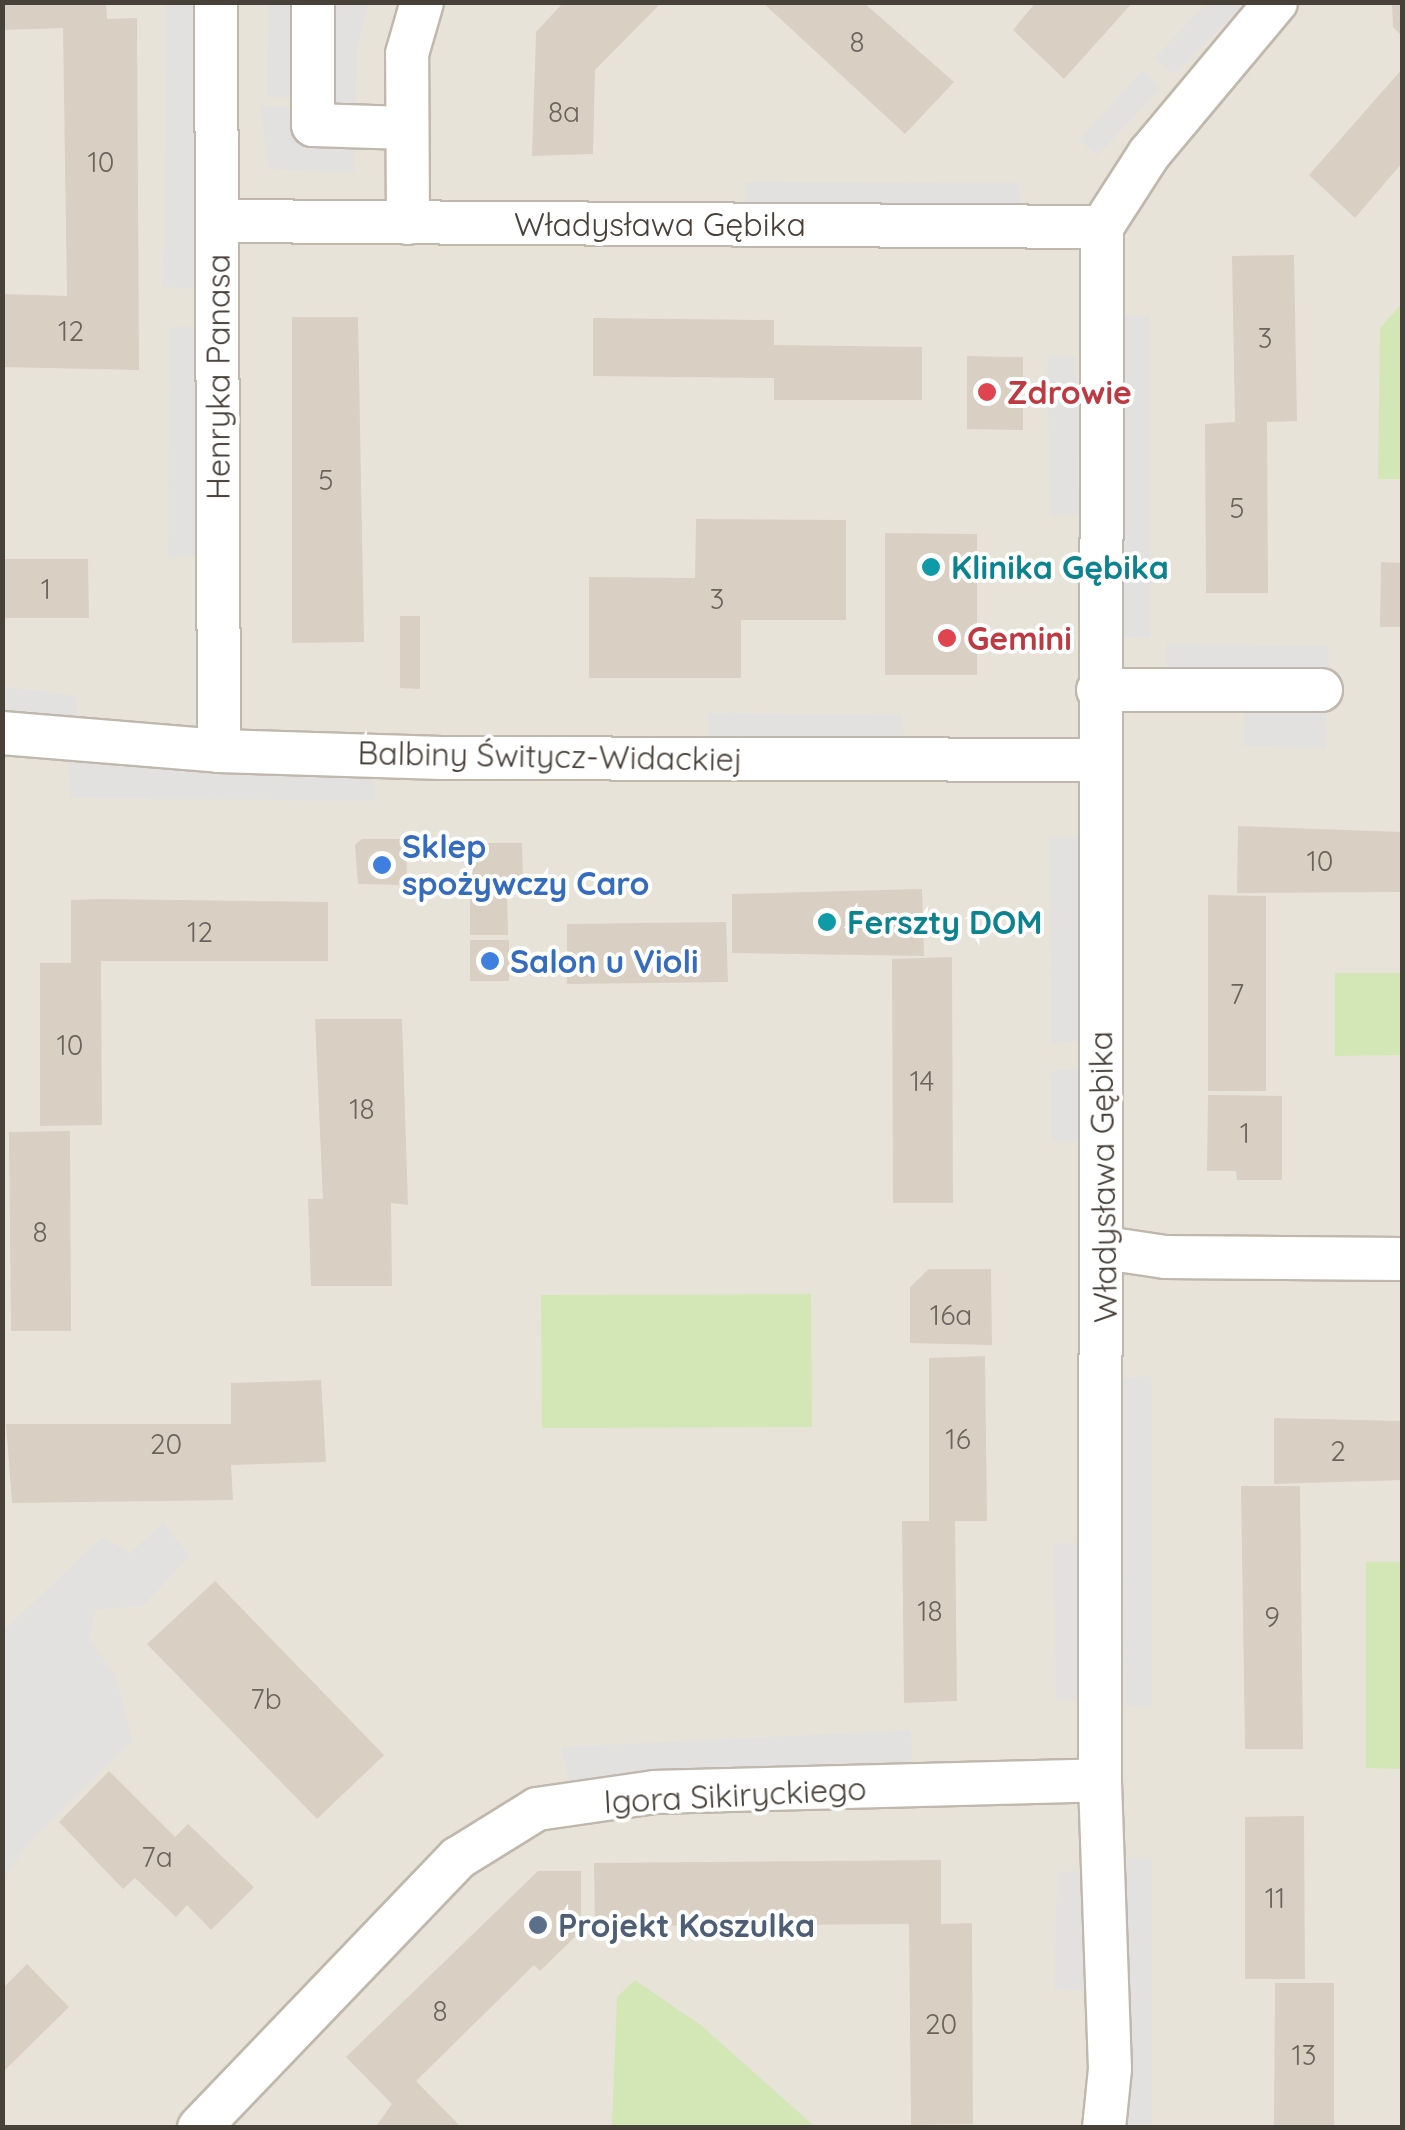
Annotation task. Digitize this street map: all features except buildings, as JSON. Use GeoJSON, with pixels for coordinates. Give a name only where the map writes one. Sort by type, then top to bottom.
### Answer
{"type":"FeatureCollection","features":[{"type":"Feature","properties":{"kind":"street","name":"Henryka Panasa"},"geometry":{"type":"LineString","coordinates":[[216,2],[219,751]]}},
{"type":"Feature","properties":{"kind":"street"},"geometry":{"type":"LineString","coordinates":[[313,2],[313,126],[406,128]]}},
{"type":"Feature","properties":{"kind":"street"},"geometry":{"type":"LineString","coordinates":[[408,223],[407,54],[422,2]]}},
{"type":"Feature","properties":{"kind":"street"},"geometry":{"type":"LineString","coordinates":[[1102,226],[1149,154],[1276,2]]}},
{"type":"Feature","properties":{"kind":"street","name":"Władysława Gębika"},"geometry":{"type":"LineString","coordinates":[[218,220],[1102,226],[1097,760],[1105,1248],[1100,1780],[1110,2070],[1104,2128]]}},
{"type":"Feature","properties":{"kind":"street"},"geometry":{"type":"LineString","coordinates":[[1098,690],[1322,690]]}},
{"type":"Feature","properties":{"kind":"street","name":"Balbiny Świtycz-Widackiej"},"geometry":{"type":"LineString","coordinates":[[2,734],[219,751],[1097,760]]}},
{"type":"Feature","properties":{"kind":"street"},"geometry":{"type":"LineString","coordinates":[[1105,1248],[1165,1256],[1402,1259]]}},
{"type":"Feature","properties":{"kind":"street","name":"Igora Sikiryckiego"},"geometry":{"type":"LineString","coordinates":[[199,2128],[458,1858],[537,1809],[654,1792],[1100,1780]]}},
{"type":"Feature","properties":{"kind":"shaded area"},"geometry":{"type":"Polygon","coordinates":[[[3,3],[1402,3],[1402,2127],[3,2127],[3,3]]]}},
{"type":"Feature","properties":{"kind":"shaded area"},"geometry":{"type":"Polygon","coordinates":[[[166,3],[193,3],[196,289],[163,287],[166,3]]]}},
{"type":"Feature","properties":{"kind":"shaded area"},"geometry":{"type":"Polygon","coordinates":[[[268,3],[369,3],[358,45],[354,173],[268,169],[260,105],[293,107],[294,97],[266,97],[268,3]]]}},
{"type":"Feature","properties":{"kind":"shaded area"},"geometry":{"type":"Polygon","coordinates":[[[1206,3],[1246,3],[1174,75],[1154,58],[1206,3]]]}},
{"type":"Feature","properties":{"kind":"shaded area"},"geometry":{"type":"Polygon","coordinates":[[[1143,70],[1161,88],[1098,155],[1078,140],[1143,70]]]}},
{"type":"Feature","properties":{"kind":"shaded area"},"geometry":{"type":"Polygon","coordinates":[[[745,182],[1019,183],[1021,205],[746,205],[745,182]]]}},
{"type":"Feature","properties":{"kind":"shaded area"},"geometry":{"type":"Polygon","coordinates":[[[1122,316],[1150,316],[1150,637],[1120,638],[1122,316]]]}},
{"type":"Feature","properties":{"kind":"shaded area"},"geometry":{"type":"Polygon","coordinates":[[[169,327],[196,327],[197,556],[168,557],[169,327]]]}},
{"type":"Feature","properties":{"kind":"shaded area"},"geometry":{"type":"Polygon","coordinates":[[[1047,356],[1076,357],[1079,515],[1050,515],[1047,356]]]}},
{"type":"Feature","properties":{"kind":"shaded area"},"geometry":{"type":"Polygon","coordinates":[[[1166,644],[1329,646],[1326,749],[1243,746],[1244,707],[1165,706],[1166,644]]]}},
{"type":"Feature","properties":{"kind":"shaded area"},"geometry":{"type":"Polygon","coordinates":[[[3,686],[76,696],[79,721],[3,715],[3,686]]]}},
{"type":"Feature","properties":{"kind":"shaded area"},"geometry":{"type":"Polygon","coordinates":[[[708,713],[902,715],[905,740],[708,737],[708,713]]]}},
{"type":"Feature","properties":{"kind":"shaded area"},"geometry":{"type":"Polygon","coordinates":[[[68,762],[375,773],[375,801],[70,798],[68,762]]]}},
{"type":"Feature","properties":{"kind":"shaded area"},"geometry":{"type":"Polygon","coordinates":[[[1049,837],[1080,837],[1080,1041],[1051,1044],[1049,837]]]}},
{"type":"Feature","properties":{"kind":"shaded area"},"geometry":{"type":"Polygon","coordinates":[[[1080,1068],[1080,1141],[1051,1141],[1050,1071],[1080,1068]]]}},
{"type":"Feature","properties":{"kind":"shaded area"},"geometry":{"type":"Polygon","coordinates":[[[1152,1376],[1152,1709],[1125,1705],[1120,1378],[1152,1376]]]}},
{"type":"Feature","properties":{"kind":"shaded area"},"geometry":{"type":"Polygon","coordinates":[[[163,1522],[190,1556],[143,1606],[96,1610],[89,1638],[116,1677],[133,1740],[28,1843],[3,1880],[3,1631],[102,1537],[130,1553],[163,1522]]]}},
{"type":"Feature","properties":{"kind":"shaded area"},"geometry":{"type":"Polygon","coordinates":[[[1078,1543],[1080,1701],[1056,1699],[1053,1544],[1078,1543]]]}},
{"type":"Feature","properties":{"kind":"shaded area"},"geometry":{"type":"Polygon","coordinates":[[[911,1730],[913,1769],[639,1773],[569,1782],[561,1747],[911,1730]]]}},
{"type":"Feature","properties":{"kind":"shaded area"},"geometry":{"type":"Polygon","coordinates":[[[1124,1859],[1152,1859],[1152,2127],[1122,2128],[1124,1859]]]}},
{"type":"Feature","properties":{"kind":"shaded area"},"geometry":{"type":"Polygon","coordinates":[[[1086,1871],[1086,1991],[1054,1988],[1057,1872],[1086,1871]]]}},
{"type":"Feature","properties":{"kind":"green space"},"geometry":{"type":"Polygon","coordinates":[[[1402,303],[1402,479],[1378,479],[1380,328],[1402,303]]]}},
{"type":"Feature","properties":{"kind":"green space"},"geometry":{"type":"Polygon","coordinates":[[[1335,973],[1402,973],[1402,1055],[1335,1056],[1335,973]]]}},
{"type":"Feature","properties":{"kind":"green space"},"geometry":{"type":"Polygon","coordinates":[[[811,1294],[812,1427],[542,1428],[541,1295],[811,1294]]]}},
{"type":"Feature","properties":{"kind":"green space"},"geometry":{"type":"Polygon","coordinates":[[[1366,1562],[1402,1562],[1402,1769],[1366,1768],[1366,1562]]]}},
{"type":"Feature","properties":{"kind":"green space"},"geometry":{"type":"Polygon","coordinates":[[[635,1980],[702,2026],[814,2126],[612,2127],[617,1997],[635,1980]]]}},
{"type":"Feature","properties":{"kind":"place","name":"Zdrowie"},"geometry":{"type":"Point","coordinates":[987,392]}},
{"type":"Feature","properties":{"kind":"place","name":"Klinika Gębika"},"geometry":{"type":"Point","coordinates":[931,567]}},
{"type":"Feature","properties":{"kind":"place","name":"Gemini"},"geometry":{"type":"Point","coordinates":[947,638]}},
{"type":"Feature","properties":{"kind":"place","name":"Sklep spożywczy Caro"},"geometry":{"type":"Point","coordinates":[382,865]}},
{"type":"Feature","properties":{"kind":"place","name":"Ferszty DOM"},"geometry":{"type":"Point","coordinates":[827,922]}},
{"type":"Feature","properties":{"kind":"place","name":"Salon u Violi"},"geometry":{"type":"Point","coordinates":[490,961]}},
{"type":"Feature","properties":{"kind":"place","name":"Projekt Koszulka"},"geometry":{"type":"Point","coordinates":[538,1925]}}]}
